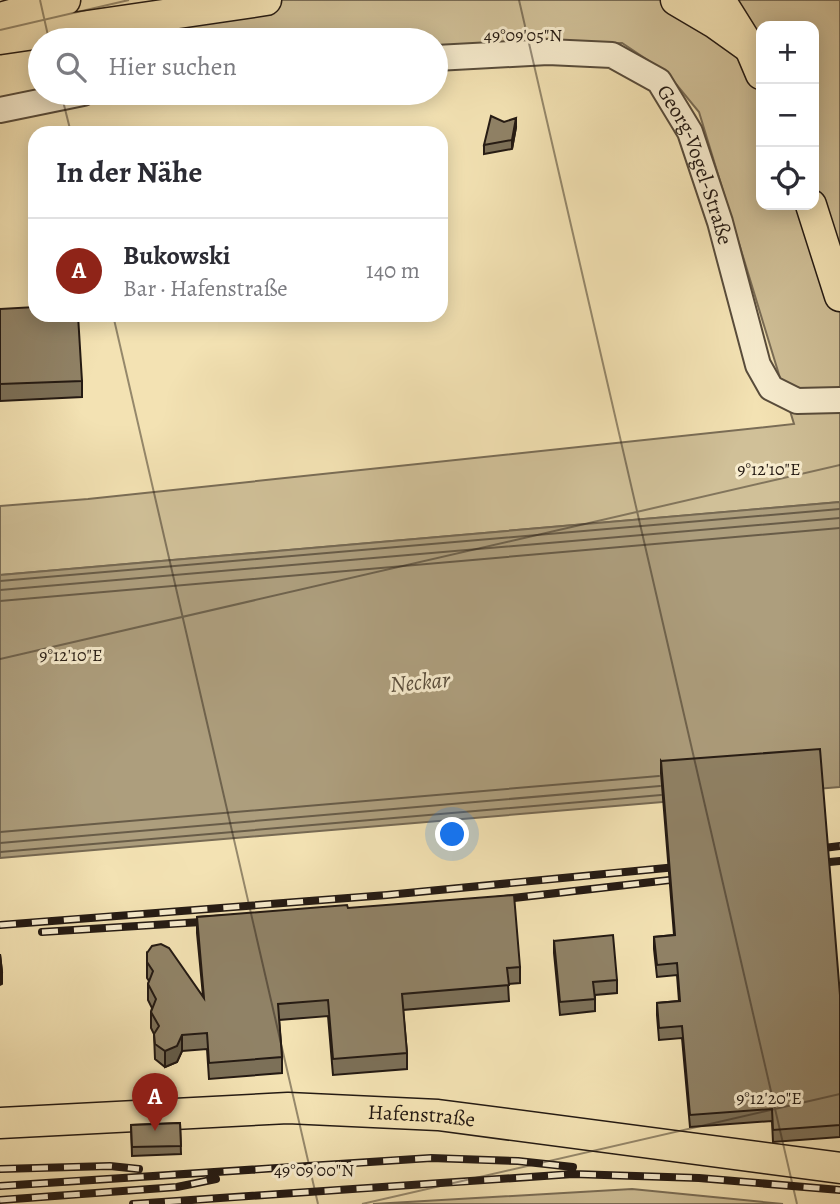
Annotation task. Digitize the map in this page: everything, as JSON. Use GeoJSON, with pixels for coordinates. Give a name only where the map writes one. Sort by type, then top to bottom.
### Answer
{"type":"FeatureCollection","features":[{"type":"Feature","properties":{"kind":"main road"},"geometry":{"type":"LineString","coordinates":[[0,18],[65,0]]}},
{"type":"Feature","properties":{"kind":"main road"},"geometry":{"type":"LineString","coordinates":[[164,28],[266,0]]}},
{"type":"Feature","properties":{"kind":"main road"},"geometry":{"type":"LineString","coordinates":[[676,0],[715,23],[756,61]]}},
{"type":"Feature","properties":{"kind":"main road"},"geometry":{"type":"LineString","coordinates":[[720,0],[756,61]]}},
{"type":"Feature","properties":{"kind":"main road"},"geometry":{"type":"LineString","coordinates":[[0,39],[28,37]]}},
{"type":"Feature","properties":{"kind":"main road"},"geometry":{"type":"LineString","coordinates":[[813,210],[840,296]]}},
{"type":"Feature","properties":{"kind":"main road","name":"Hafenstraße"},"geometry":{"type":"LineString","coordinates":[[0,1123],[288,1108],[438,1115],[840,1168]]}},
{"type":"Feature","properties":{"kind":"street","name":"Georg-Vogel-Straße"},"geometry":{"type":"LineString","coordinates":[[448,57],[548,52],[612,55],[659,82],[690,132],[720,222],[758,365],[771,388],[797,401],[840,400]]}},
{"type":"Feature","properties":{"kind":"street"},"geometry":{"type":"LineString","coordinates":[[0,110],[28,104]]}},
{"type":"Feature","properties":{"kind":"shaded area"},"geometry":{"type":"Polygon","coordinates":[[[161,0],[840,0],[840,502],[0,575],[0,506],[794,424],[699,112],[667,73],[622,43],[448,47],[448,28],[170,28],[161,0]]]}},
{"type":"Feature","properties":{"kind":"shaded area"},"geometry":{"type":"Polygon","coordinates":[[[632,1189],[783,1204],[373,1204],[632,1189]]]}},
{"type":"Feature","properties":{"kind":"water","name":"Neckar"},"geometry":{"type":"Polygon","coordinates":[[[840,502],[840,787],[0,858],[0,575],[840,502]]]}},
{"type":"Feature","properties":{"kind":"building"},"geometry":{"type":"Polygon","coordinates":[[[491,116],[504,122],[516,118],[512,140],[484,145],[491,116]]]}},
{"type":"Feature","properties":{"kind":"building"},"geometry":{"type":"Polygon","coordinates":[[[28,307],[28,322],[78,322],[82,381],[0,384],[0,309],[28,307]]]}},
{"type":"Feature","properties":{"kind":"building"},"geometry":{"type":"Polygon","coordinates":[[[820,749],[840,995],[840,1125],[773,1130],[772,1109],[690,1115],[682,1026],[659,1028],[657,1003],[680,1001],[677,963],[657,965],[654,937],[675,935],[661,761],[820,749]]]}},
{"type":"Feature","properties":{"kind":"building"},"geometry":{"type":"Polygon","coordinates":[[[514,895],[520,967],[507,968],[509,985],[402,994],[407,1053],[333,1059],[328,1000],[278,1004],[282,1057],[209,1063],[207,1033],[182,1035],[177,1046],[165,1051],[155,1044],[154,1034],[159,1026],[151,1012],[156,999],[148,984],[153,971],[147,962],[147,953],[152,946],[161,944],[169,948],[204,998],[197,917],[514,895]]]}},
{"type":"Feature","properties":{"kind":"building"},"geometry":{"type":"Polygon","coordinates":[[[613,935],[617,980],[593,982],[595,999],[560,1002],[554,941],[613,935]]]}},
{"type":"Feature","properties":{"kind":"building"},"geometry":{"type":"Polygon","coordinates":[[[180,1123],[181,1146],[132,1147],[131,1125],[180,1123]]]}},
{"type":"Feature","properties":{"kind":"railway"},"geometry":{"type":"LineString","coordinates":[[808,850],[840,846]]}},
{"type":"Feature","properties":{"kind":"railway"},"geometry":{"type":"LineString","coordinates":[[809,864],[840,861]]}},
{"type":"Feature","properties":{"kind":"railway"},"geometry":{"type":"LineString","coordinates":[[0,925],[387,895],[687,866]]}},
{"type":"Feature","properties":{"kind":"railway"},"geometry":{"type":"LineString","coordinates":[[496,900],[687,878]]}},
{"type":"Feature","properties":{"kind":"railway"},"geometry":{"type":"LineString","coordinates":[[42,932],[217,921]]}},
{"type":"Feature","properties":{"kind":"railway"},"geometry":{"type":"LineString","coordinates":[[0,1186],[431,1158],[518,1161],[573,1167]]}},
{"type":"Feature","properties":{"kind":"railway"},"geometry":{"type":"LineString","coordinates":[[0,1169],[110,1166],[139,1169]]}},
{"type":"Feature","properties":{"kind":"railway"},"geometry":{"type":"LineString","coordinates":[[133,1204],[573,1174],[699,1178],[840,1190]]}},
{"type":"Feature","properties":{"kind":"railway"},"geometry":{"type":"LineString","coordinates":[[0,1200],[177,1187],[216,1179]]}},
{"type":"Feature","properties":{"kind":"place","name":"Bukowski"},"geometry":{"type":"Point","coordinates":[155,1131]}}]}
